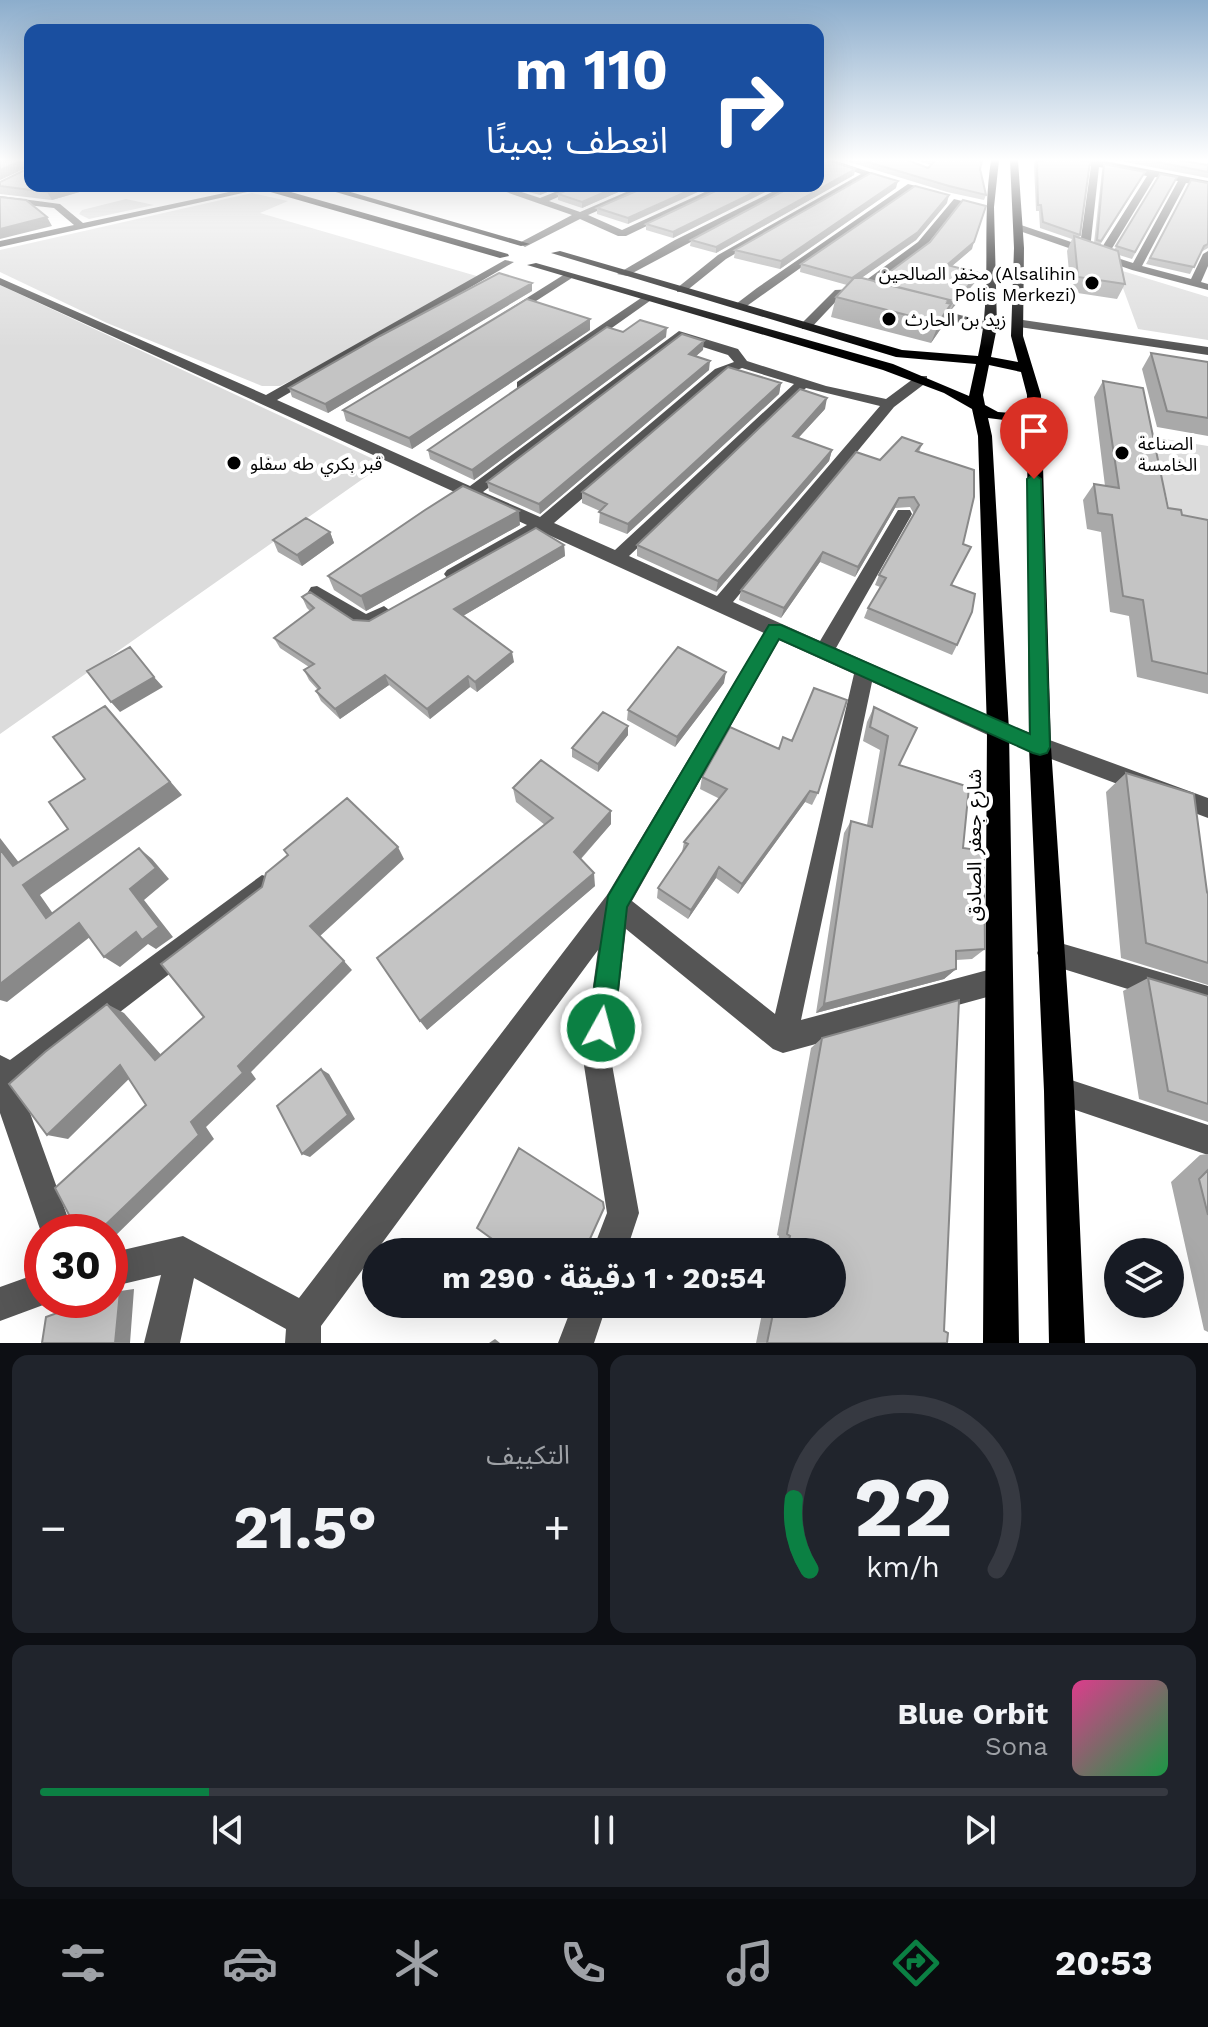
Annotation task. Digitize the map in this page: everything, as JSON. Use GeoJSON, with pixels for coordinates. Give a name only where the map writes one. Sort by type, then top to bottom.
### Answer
{"type":"FeatureCollection","features":[{"type":"Feature","properties":{"kind":"main road"},"geometry":{"type":"LineString","coordinates":[[382,223],[922,379],[978,408],[1005,418],[1033,419]]}},
{"type":"Feature","properties":{"kind":"main road"},"geometry":{"type":"LineString","coordinates":[[450,223],[525,244],[549,247],[556,253],[623,274],[901,354],[942,360],[984,360],[1029,370]]}},
{"type":"Feature","properties":{"kind":"main road","name":"شارع جعفر الصادق"},"geometry":{"type":"LineString","coordinates":[[977,223],[991,327],[976,383],[985,436],[998,730],[1001,1343]]}},
{"type":"Feature","properties":{"kind":"main road"},"geometry":{"type":"LineString","coordinates":[[1018,223],[1016,323],[1019,349],[1029,370],[1034,395],[1040,747],[1059,1091],[1067,1343]]}},
{"type":"Feature","properties":{"kind":"main road"},"geometry":{"type":"LineString","coordinates":[[507,259],[507,250],[525,244]]}},
{"type":"Feature","properties":{"kind":"main road"},"geometry":{"type":"LineString","coordinates":[[532,265],[547,262],[556,253]]}},
{"type":"Feature","properties":{"kind":"street"},"geometry":{"type":"LineString","coordinates":[[77,223],[81,226]]}},
{"type":"Feature","properties":{"kind":"street"},"geometry":{"type":"LineString","coordinates":[[0,244],[97,223]]}},
{"type":"Feature","properties":{"kind":"street"},"geometry":{"type":"LineString","coordinates":[[525,244],[565,223]]}},
{"type":"Feature","properties":{"kind":"street"},"geometry":{"type":"LineString","coordinates":[[597,223],[622,234],[646,223]]}},
{"type":"Feature","properties":{"kind":"street"},"geometry":{"type":"LineString","coordinates":[[623,274],[718,223]]}},
{"type":"Feature","properties":{"kind":"street"},"geometry":{"type":"LineString","coordinates":[[681,290],[722,257],[782,223]]}},
{"type":"Feature","properties":{"kind":"street"},"geometry":{"type":"LineString","coordinates":[[740,306],[782,272],[860,223]]}},
{"type":"Feature","properties":{"kind":"street"},"geometry":{"type":"LineString","coordinates":[[857,292],[950,223]]}},
{"type":"Feature","properties":{"kind":"street"},"geometry":{"type":"LineString","coordinates":[[1085,250],[1088,223]]}},
{"type":"Feature","properties":{"kind":"street"},"geometry":{"type":"LineString","coordinates":[[1102,256],[1123,223]]}},
{"type":"Feature","properties":{"kind":"street"},"geometry":{"type":"LineString","coordinates":[[1136,268],[1160,223]]}},
{"type":"Feature","properties":{"kind":"street"},"geometry":{"type":"LineString","coordinates":[[1018,227],[1136,268],[1208,287]]}},
{"type":"Feature","properties":{"kind":"street"},"geometry":{"type":"LineString","coordinates":[[1194,284],[1208,254]]}},
{"type":"Feature","properties":{"kind":"street"},"geometry":{"type":"LineString","coordinates":[[265,401],[507,259]]}},
{"type":"Feature","properties":{"kind":"street"},"geometry":{"type":"LineString","coordinates":[[492,323],[569,276]]}},
{"type":"Feature","properties":{"kind":"street"},"geometry":{"type":"LineString","coordinates":[[0,281],[265,401],[329,422],[413,460],[471,493],[998,730],[1208,808]]}},
{"type":"Feature","properties":{"kind":"street"},"geometry":{"type":"LineString","coordinates":[[806,326],[839,292],[872,296]]}},
{"type":"Feature","properties":{"kind":"street"},"geometry":{"type":"LineString","coordinates":[[508,395],[648,298]]}},
{"type":"Feature","properties":{"kind":"street"},"geometry":{"type":"LineString","coordinates":[[902,304],[991,327]]}},
{"type":"Feature","properties":{"kind":"street"},"geometry":{"type":"LineString","coordinates":[[1016,323],[1208,351]]}},
{"type":"Feature","properties":{"kind":"street"},"geometry":{"type":"LineString","coordinates":[[471,493],[679,335],[733,352],[742,364],[889,404]]}},
{"type":"Feature","properties":{"kind":"street"},"geometry":{"type":"LineString","coordinates":[[433,585],[541,525],[720,372],[742,364]]}},
{"type":"Feature","properties":{"kind":"street"},"geometry":{"type":"LineString","coordinates":[[720,605],[889,404],[922,379]]}},
{"type":"Feature","properties":{"kind":"street"},"geometry":{"type":"LineString","coordinates":[[617,558],[803,383]]}},
{"type":"Feature","properties":{"kind":"street"},"geometry":{"type":"LineString","coordinates":[[824,652],[904,514]]}},
{"type":"Feature","properties":{"kind":"street"},"geometry":{"type":"LineString","coordinates":[[317,592],[366,623],[393,608]]}},
{"type":"Feature","properties":{"kind":"street"},"geometry":{"type":"LineString","coordinates":[[128,1266],[183,1253],[304,1331],[616,904],[775,630]]}},
{"type":"Feature","properties":{"kind":"street"},"geometry":{"type":"LineString","coordinates":[[783,1039],[865,670]]}},
{"type":"Feature","properties":{"kind":"street"},"geometry":{"type":"LineString","coordinates":[[51,1214],[2,1076],[262,887]]}},
{"type":"Feature","properties":{"kind":"street"},"geometry":{"type":"LineString","coordinates":[[616,904],[783,1039]]}},
{"type":"Feature","properties":{"kind":"street"},"geometry":{"type":"LineString","coordinates":[[614,1238],[623,1213],[597,1059],[616,904]]}},
{"type":"Feature","properties":{"kind":"street"},"geometry":{"type":"LineString","coordinates":[[1050,953],[1208,1000]]}},
{"type":"Feature","properties":{"kind":"street"},"geometry":{"type":"LineString","coordinates":[[783,1039],[999,981]]}},
{"type":"Feature","properties":{"kind":"street"},"geometry":{"type":"LineString","coordinates":[[1059,1091],[1208,1140]]}},
{"type":"Feature","properties":{"kind":"street"},"geometry":{"type":"LineString","coordinates":[[162,1343],[183,1253]]}},
{"type":"Feature","properties":{"kind":"street"},"geometry":{"type":"LineString","coordinates":[[0,1304],[24,1295]]}},
{"type":"Feature","properties":{"kind":"street"},"geometry":{"type":"LineString","coordinates":[[576,1343],[585,1318]]}},
{"type":"Feature","properties":{"kind":"shaded area"},"geometry":{"type":"Polygon","coordinates":[[[121,223],[293,223],[480,277],[280,386],[262,386],[107,323],[0,272],[0,250],[121,223]]]}},
{"type":"Feature","properties":{"kind":"shaded area"},"geometry":{"type":"Polygon","coordinates":[[[1116,269],[1208,297],[1208,340],[1138,329],[1116,269]]]}},
{"type":"Feature","properties":{"kind":"shaded area"},"geometry":{"type":"Polygon","coordinates":[[[0,285],[384,464],[0,734],[0,285]]]}},
{"type":"Feature","properties":{"kind":"shaded area"},"geometry":{"type":"Polygon","coordinates":[[[1152,437],[1208,446],[1208,526],[1172,519],[1152,437]]]}},
{"type":"Feature","properties":{"kind":"building"},"geometry":{"type":"Polygon","coordinates":[[[0,223],[25,223],[0,229],[0,223]]]}},
{"type":"Feature","properties":{"kind":"building"},"geometry":{"type":"Polygon","coordinates":[[[649,223],[692,223],[673,232],[646,224],[649,223]]]}},
{"type":"Feature","properties":{"kind":"building"},"geometry":{"type":"Polygon","coordinates":[[[724,223],[759,223],[716,247],[691,240],[724,223]]]}},
{"type":"Feature","properties":{"kind":"building"},"geometry":{"type":"Polygon","coordinates":[[[783,223],[837,223],[781,261],[735,250],[783,223]]]}},
{"type":"Feature","properties":{"kind":"building"},"geometry":{"type":"Polygon","coordinates":[[[861,223],[926,223],[918,232],[852,278],[801,264],[861,223]]]}},
{"type":"Feature","properties":{"kind":"building"},"geometry":{"type":"Polygon","coordinates":[[[945,223],[980,223],[974,242],[947,265],[979,273],[954,303],[876,282],[930,242],[945,223]]]}},
{"type":"Feature","properties":{"kind":"building"},"geometry":{"type":"Polygon","coordinates":[[[1045,223],[1082,223],[1080,235],[1045,223]]]}},
{"type":"Feature","properties":{"kind":"building"},"geometry":{"type":"Polygon","coordinates":[[[1099,223],[1113,223],[1101,241],[1097,240],[1099,223]]]}},
{"type":"Feature","properties":{"kind":"building"},"geometry":{"type":"Polygon","coordinates":[[[1130,223],[1151,223],[1135,252],[1116,246],[1130,223]]]}},
{"type":"Feature","properties":{"kind":"building"},"geometry":{"type":"Polygon","coordinates":[[[1169,223],[1208,223],[1208,244],[1194,267],[1150,258],[1169,223]]]}},
{"type":"Feature","properties":{"kind":"building"},"geometry":{"type":"Polygon","coordinates":[[[1074,236],[1118,251],[1125,284],[1078,277],[1074,236]]]}},
{"type":"Feature","properties":{"kind":"building"},"geometry":{"type":"Polygon","coordinates":[[[499,273],[532,283],[325,404],[289,388],[380,336],[499,273]]]}},
{"type":"Feature","properties":{"kind":"building"},"geometry":{"type":"Polygon","coordinates":[[[854,278],[950,300],[947,303],[951,304],[938,323],[836,297],[854,278]]]}},
{"type":"Feature","properties":{"kind":"building"},"geometry":{"type":"Polygon","coordinates":[[[527,299],[590,319],[409,438],[343,410],[527,299]]]}},
{"type":"Feature","properties":{"kind":"building"},"geometry":{"type":"Polygon","coordinates":[[[640,320],[667,328],[472,470],[428,450],[607,327],[623,332],[640,320]]]}},
{"type":"Feature","properties":{"kind":"building"},"geometry":{"type":"Polygon","coordinates":[[[682,334],[704,341],[689,354],[710,361],[539,504],[487,482],[682,334]]]}},
{"type":"Feature","properties":{"kind":"building"},"geometry":{"type":"Polygon","coordinates":[[[1151,353],[1208,362],[1208,418],[1167,411],[1151,353]]]}},
{"type":"Feature","properties":{"kind":"building"},"geometry":{"type":"Polygon","coordinates":[[[728,367],[781,383],[628,524],[599,512],[607,504],[582,492],[728,367]]]}},
{"type":"Feature","properties":{"kind":"building"},"geometry":{"type":"Polygon","coordinates":[[[1103,381],[1143,388],[1168,508],[1181,510],[1182,515],[1208,520],[1208,674],[1152,661],[1143,600],[1123,596],[1112,515],[1098,513],[1094,484],[1119,488],[1103,381]]]}},
{"type":"Feature","properties":{"kind":"building"},"geometry":{"type":"Polygon","coordinates":[[[800,389],[827,398],[793,436],[832,450],[718,581],[637,545],[800,389]]]}},
{"type":"Feature","properties":{"kind":"building"},"geometry":{"type":"Polygon","coordinates":[[[902,437],[922,444],[916,451],[974,470],[974,497],[963,544],[971,547],[951,585],[975,594],[972,612],[957,645],[868,608],[886,578],[879,575],[919,505],[914,497],[899,498],[858,567],[823,552],[784,608],[741,590],[856,452],[880,460],[902,437]]]}},
{"type":"Feature","properties":{"kind":"building"},"geometry":{"type":"Polygon","coordinates":[[[463,486],[519,511],[361,596],[328,576],[425,510],[463,486]]]}},
{"type":"Feature","properties":{"kind":"building"},"geometry":{"type":"Polygon","coordinates":[[[306,518],[330,532],[297,555],[273,540],[306,518]]]}},
{"type":"Feature","properties":{"kind":"building"},"geometry":{"type":"Polygon","coordinates":[[[536,528],[564,545],[454,609],[512,652],[475,682],[468,676],[427,709],[385,675],[335,709],[316,691],[320,688],[304,670],[314,664],[274,638],[314,608],[302,597],[310,592],[353,620],[369,621],[536,528]]]}},
{"type":"Feature","properties":{"kind":"building"},"geometry":{"type":"Polygon","coordinates":[[[130,647],[154,677],[111,702],[87,671],[130,647]]]}},
{"type":"Feature","properties":{"kind":"building"},"geometry":{"type":"Polygon","coordinates":[[[678,647],[726,672],[677,737],[628,710],[678,647]]]}},
{"type":"Feature","properties":{"kind":"building"},"geometry":{"type":"Polygon","coordinates":[[[814,688],[847,700],[818,793],[810,791],[742,884],[719,867],[691,910],[658,888],[688,844],[684,842],[727,789],[702,777],[730,727],[779,749],[783,737],[792,741],[814,688]]]}},
{"type":"Feature","properties":{"kind":"building"},"geometry":{"type":"Polygon","coordinates":[[[105,706],[170,782],[23,885],[46,918],[139,848],[156,868],[130,889],[159,927],[142,940],[136,932],[104,957],[79,923],[0,984],[0,849],[13,866],[68,829],[49,802],[85,779],[53,737],[105,706]]]}},
{"type":"Feature","properties":{"kind":"building"},"geometry":{"type":"Polygon","coordinates":[[[874,707],[917,728],[899,765],[969,787],[963,848],[984,851],[985,949],[956,951],[956,969],[824,1004],[851,821],[872,827],[888,736],[870,727],[874,707]]]}},
{"type":"Feature","properties":{"kind":"building"},"geometry":{"type":"Polygon","coordinates":[[[603,712],[628,726],[598,764],[572,748],[603,712]]]}},
{"type":"Feature","properties":{"kind":"building"},"geometry":{"type":"Polygon","coordinates":[[[541,760],[611,811],[574,852],[594,873],[420,1021],[377,958],[553,818],[513,788],[541,760]]]}},
{"type":"Feature","properties":{"kind":"building"},"geometry":{"type":"Polygon","coordinates":[[[1126,773],[1194,794],[1208,894],[1208,963],[1146,943],[1126,773]]]}},
{"type":"Feature","properties":{"kind":"building"},"geometry":{"type":"Polygon","coordinates":[[[347,798],[398,847],[310,926],[344,961],[238,1066],[243,1073],[191,1122],[199,1135],[117,1214],[69,1214],[55,1188],[146,1105],[120,1065],[47,1135],[9,1084],[107,1004],[155,1060],[204,1017],[161,964],[262,887],[266,873],[288,855],[284,850],[347,798]]]}},
{"type":"Feature","properties":{"kind":"building"},"geometry":{"type":"Polygon","coordinates":[[[1148,978],[1208,996],[1208,1104],[1168,1091],[1148,978]]]}},
{"type":"Feature","properties":{"kind":"building"},"geometry":{"type":"Polygon","coordinates":[[[959,1000],[944,1331],[948,1333],[947,1343],[767,1343],[772,1318],[846,1318],[846,1238],[790,1238],[787,1234],[822,1038],[959,1000]]]}},
{"type":"Feature","properties":{"kind":"building"},"geometry":{"type":"Polygon","coordinates":[[[321,1069],[348,1115],[302,1154],[277,1106],[321,1069]]]}},
{"type":"Feature","properties":{"kind":"building"},"geometry":{"type":"Polygon","coordinates":[[[519,1148],[603,1202],[604,1208],[590,1238],[491,1238],[477,1228],[519,1148]]]}},
{"type":"Feature","properties":{"kind":"building"},"geometry":{"type":"Polygon","coordinates":[[[1208,1170],[1208,1215],[1199,1179],[1208,1170]]]}},
{"type":"Feature","properties":{"kind":"building"},"geometry":{"type":"Polygon","coordinates":[[[46,1318],[117,1318],[115,1343],[42,1343],[46,1318]]]}},
{"type":"Feature","properties":{"kind":"place","name":"مخفر الصالحين (Alsalihin Polis Merkezi)"},"geometry":{"type":"Point","coordinates":[1092,283]}},
{"type":"Feature","properties":{"kind":"place","name":"زيد بن الحارث"},"geometry":{"type":"Point","coordinates":[889,319]}},
{"type":"Feature","properties":{"kind":"place","name":"الصناعة الخامسة"},"geometry":{"type":"Point","coordinates":[1122,453]}},
{"type":"Feature","properties":{"kind":"place","name":"قبر بكري طه سفلو"},"geometry":{"type":"Point","coordinates":[234,463]}},
{"type":"Feature","properties":{"kind":"route"},"geometry":{"type":"LineString","coordinates":[[601,1028],[616,904],[775,630],[1040,747],[1034,479]]}}]}
